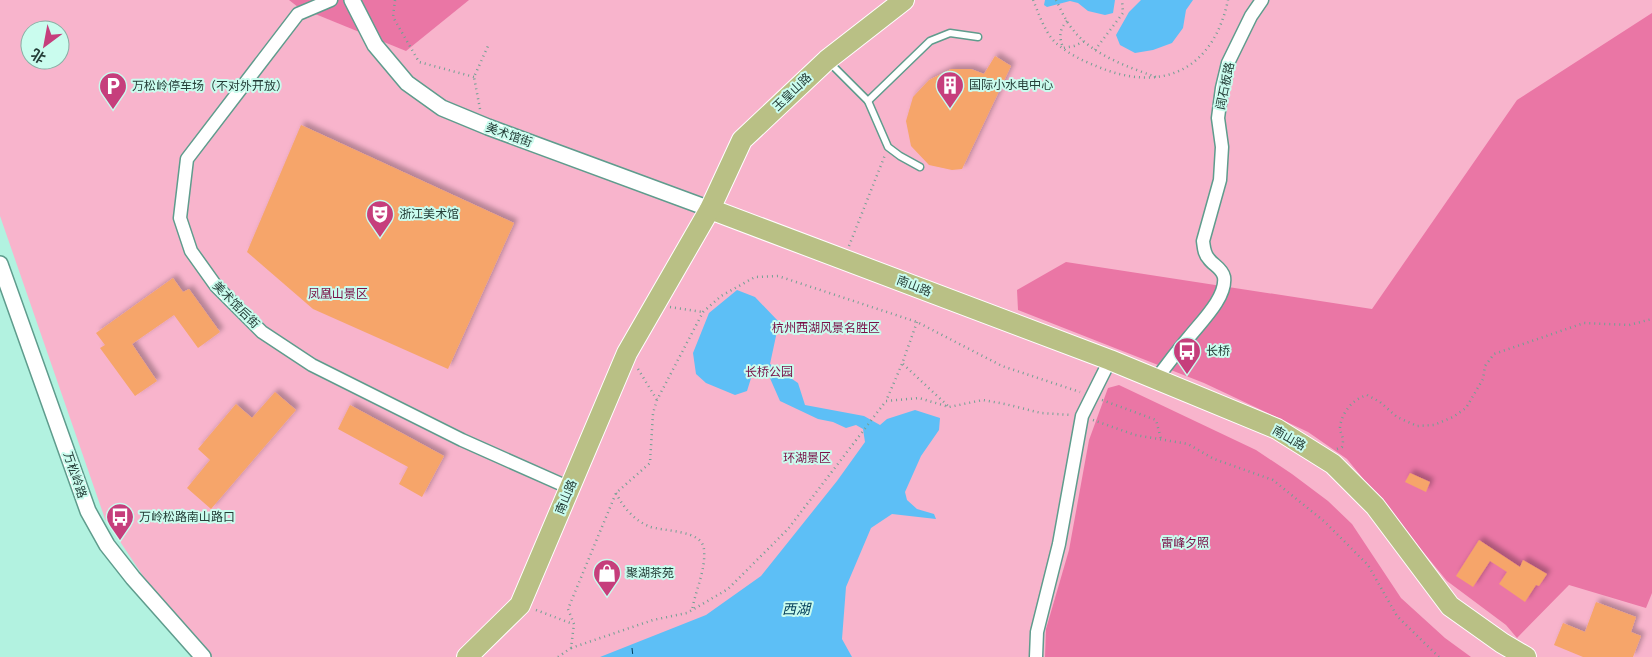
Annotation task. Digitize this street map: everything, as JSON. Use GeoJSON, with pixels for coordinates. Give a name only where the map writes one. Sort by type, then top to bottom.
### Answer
{"type":"FeatureCollection","features":[{"type":"Feature","properties":{"kind":"main road","name":"玉皇山路"},"geometry":{"type":"LineString","coordinates":[[710,209],[742,140],[827,60],[904,0]]}},
{"type":"Feature","properties":{"kind":"main road","name":"南山路"},"geometry":{"type":"LineString","coordinates":[[467,657],[520,604],[627,353],[710,209],[1110,360],[1277,429],[1333,464],[1375,506],[1450,606],[1502,643],[1526,657]]}},
{"type":"Feature","properties":{"kind":"street","name":"美术馆后街"},"geometry":{"type":"LineString","coordinates":[[332,0],[298,14],[187,159],[180,218],[190,251],[216,286],[262,332],[312,365],[462,440],[570,488]]}},
{"type":"Feature","properties":{"kind":"street","name":"美术馆街"},"geometry":{"type":"LineString","coordinates":[[352,0],[375,45],[407,83],[442,108],[483,126],[710,209]]}},
{"type":"Feature","properties":{"kind":"street","name":"阔石板路"},"geometry":{"type":"LineString","coordinates":[[1156,379],[1209,314],[1223,288],[1224,276],[1219,268],[1209,260],[1204,251],[1203,241],[1220,180],[1222,147],[1218,118],[1222,88],[1228,63],[1236,45],[1251,16],[1262,0]]}},
{"type":"Feature","properties":{"kind":"street","name":"万松岭路"},"geometry":{"type":"LineString","coordinates":[[0,264],[88,511],[106,545],[203,657]]}},
{"type":"Feature","properties":{"kind":"street"},"geometry":{"type":"LineString","coordinates":[[1036,657],[1037,632],[1059,544],[1082,416],[1110,360]]}},
{"type":"Feature","properties":{"kind":"lane"},"geometry":{"type":"LineString","coordinates":[[868,101],[930,41],[950,33],[978,37]]}},
{"type":"Feature","properties":{"kind":"lane"},"geometry":{"type":"LineString","coordinates":[[827,60],[868,101],[888,147],[920,167]]}},
{"type":"Feature","properties":{"kind":"path"},"geometry":{"type":"LineString","coordinates":[[395,0],[393,17],[419,62],[474,77]]}},
{"type":"Feature","properties":{"kind":"path"},"geometry":{"type":"LineString","coordinates":[[1033,0],[1049,35],[1057,44],[1086,62],[1109,72],[1130,78],[1146,79],[1166,76],[1191,65],[1208,48],[1223,22],[1228,0]]}},
{"type":"Feature","properties":{"kind":"path"},"geometry":{"type":"LineString","coordinates":[[1056,0],[1074,32],[1096,50],[1110,58],[1158,77]]}},
{"type":"Feature","properties":{"kind":"path"},"geometry":{"type":"LineString","coordinates":[[1096,50],[1123,13],[1122,0]]}},
{"type":"Feature","properties":{"kind":"path"},"geometry":{"type":"LineString","coordinates":[[1063,48],[1060,31],[1067,20]]}},
{"type":"Feature","properties":{"kind":"path"},"geometry":{"type":"LineString","coordinates":[[1063,48],[1085,41]]}},
{"type":"Feature","properties":{"kind":"path"},"geometry":{"type":"LineString","coordinates":[[483,126],[474,77],[488,46]]}},
{"type":"Feature","properties":{"kind":"path"},"geometry":{"type":"LineString","coordinates":[[844,260],[888,147]]}},
{"type":"Feature","properties":{"kind":"path"},"geometry":{"type":"LineString","coordinates":[[571,648],[574,624],[568,609],[616,492],[650,463],[652,412],[657,400],[703,312],[721,296],[756,277],[778,276],[917,322],[1002,366],[1156,420],[1161,439]]}},
{"type":"Feature","properties":{"kind":"path"},"geometry":{"type":"LineString","coordinates":[[655,305],[703,312]]}},
{"type":"Feature","properties":{"kind":"path"},"geometry":{"type":"LineString","coordinates":[[1319,455],[1342,447],[1344,440],[1340,428],[1347,409],[1358,398],[1367,395],[1380,402],[1397,417],[1417,426],[1434,425],[1453,417],[1466,408],[1483,380],[1486,366],[1494,354],[1584,323],[1629,325],[1652,319]]}},
{"type":"Feature","properties":{"kind":"path"},"geometry":{"type":"LineString","coordinates":[[558,657],[571,648],[653,620],[692,611],[728,589],[788,529],[886,401],[917,322]]}},
{"type":"Feature","properties":{"kind":"path"},"geometry":{"type":"LineString","coordinates":[[627,353],[657,400]]}},
{"type":"Feature","properties":{"kind":"path"},"geometry":{"type":"LineString","coordinates":[[902,364],[949,407]]}},
{"type":"Feature","properties":{"kind":"path"},"geometry":{"type":"LineString","coordinates":[[886,401],[919,398],[949,407],[983,400],[1041,413],[1082,416],[1135,435],[1188,444],[1214,459],[1274,480],[1325,522],[1368,565],[1397,616],[1438,657]]}},
{"type":"Feature","properties":{"kind":"path"},"geometry":{"type":"LineString","coordinates":[[616,492],[629,513],[649,526],[696,537],[703,543],[702,572],[696,588],[692,611]]}},
{"type":"Feature","properties":{"kind":"path"},"geometry":{"type":"LineString","coordinates":[[520,604],[574,624]]}},
{"type":"Feature","properties":{"kind":"green space","name":"凤凰山景区"},"geometry":{"type":"Polygon","coordinates":[[[0,0],[1652,0],[1652,657],[208,657],[151,588],[105,519],[0,216],[0,0]]]}},
{"type":"Feature","properties":{"kind":"green space"},"geometry":{"type":"Polygon","coordinates":[[[289,0],[469,0],[406,51],[298,7],[289,0]]]}},
{"type":"Feature","properties":{"kind":"green space"},"geometry":{"type":"Polygon","coordinates":[[[1652,13],[1652,593],[1646,608],[1569,585],[1517,638],[1506,625],[1447,581],[1347,459],[1308,432],[1204,383],[1018,310],[1017,290],[1066,262],[1372,309],[1517,100],[1652,13]]]}},
{"type":"Feature","properties":{"kind":"green space","name":"雷峰夕照"},"geometry":{"type":"Polygon","coordinates":[[[1119,385],[1256,450],[1328,501],[1352,524],[1401,598],[1445,638],[1471,657],[1045,657],[1046,629],[1069,550],[1089,440],[1108,388],[1119,385]]]}},
{"type":"Feature","properties":{"kind":"water"},"geometry":{"type":"Polygon","coordinates":[[[1045,0],[1115,0],[1113,13],[1105,15],[1088,11],[1078,3],[1070,1],[1047,7],[1044,5],[1045,0]]]}},
{"type":"Feature","properties":{"kind":"water"},"geometry":{"type":"Polygon","coordinates":[[[1141,0],[1193,0],[1186,10],[1183,28],[1172,43],[1153,50],[1135,53],[1120,45],[1116,35],[1129,12],[1141,0]]]}},
{"type":"Feature","properties":{"kind":"water","name":"西湖"},"geometry":{"type":"Polygon","coordinates":[[[737,290],[755,297],[779,322],[770,364],[798,383],[805,405],[864,416],[880,425],[887,419],[915,410],[940,418],[939,430],[921,456],[905,492],[907,500],[917,509],[934,514],[936,519],[892,514],[871,528],[846,587],[842,639],[852,657],[600,657],[706,615],[761,576],[837,481],[865,442],[863,429],[856,425],[846,428],[833,422],[818,419],[780,401],[769,376],[758,367],[752,375],[747,391],[735,395],[706,383],[696,374],[693,353],[709,313],[737,290]]]}},
{"type":"Feature","properties":{"kind":"building","name":"国际小水电中心"},"geometry":{"type":"Polygon","coordinates":[[[995,56],[1011,66],[962,169],[952,170],[929,165],[911,146],[906,121],[913,97],[929,80],[951,69],[971,69],[984,74],[995,56]]]}},
{"type":"Feature","properties":{"kind":"building","name":"浙江美术馆"},"geometry":{"type":"Polygon","coordinates":[[[301,125],[514,223],[448,369],[313,309],[247,252],[301,125]]]}},
{"type":"Feature","properties":{"kind":"building"},"geometry":{"type":"Polygon","coordinates":[[[173,278],[183,292],[189,289],[220,332],[198,348],[174,315],[132,344],[157,381],[135,396],[100,348],[105,345],[96,333],[173,278]]]}},
{"type":"Feature","properties":{"kind":"building"},"geometry":{"type":"Polygon","coordinates":[[[275,392],[296,410],[211,509],[187,488],[210,460],[198,449],[236,404],[252,418],[275,392]]]}},
{"type":"Feature","properties":{"kind":"building"},"geometry":{"type":"Polygon","coordinates":[[[350,405],[444,456],[422,497],[399,484],[408,467],[338,429],[350,405]]]}},
{"type":"Feature","properties":{"kind":"building"},"geometry":{"type":"Polygon","coordinates":[[[1410,473],[1430,482],[1426,492],[1405,482],[1410,473]]]}},
{"type":"Feature","properties":{"kind":"building"},"geometry":{"type":"Polygon","coordinates":[[[1479,540],[1520,567],[1523,560],[1547,574],[1539,586],[1536,585],[1525,602],[1499,584],[1507,572],[1490,561],[1473,587],[1456,576],[1479,540]]]}},
{"type":"Feature","properties":{"kind":"building"},"geometry":{"type":"Polygon","coordinates":[[[1596,602],[1636,617],[1631,632],[1641,636],[1633,657],[1583,657],[1554,645],[1563,623],[1585,632],[1596,602]]]}},
{"type":"Feature","properties":{"kind":"ferry route"},"geometry":{"type":"LineString","coordinates":[[632,648],[633,657]]}},
{"type":"Feature","properties":{"kind":"place","name":"国际小水电中心"},"geometry":{"type":"Point","coordinates":[950,109]}},
{"type":"Feature","properties":{"kind":"place","name":"万松岭停车场（不对外开放）"},"geometry":{"type":"Point","coordinates":[113,110]}},
{"type":"Feature","properties":{"kind":"place","name":"浙江美术馆"},"geometry":{"type":"Point","coordinates":[380,238]}},
{"type":"Feature","properties":{"kind":"place","name":"长桥"},"geometry":{"type":"Point","coordinates":[1187,375]}},
{"type":"Feature","properties":{"kind":"place","name":"万岭松路南山路口"},"geometry":{"type":"Point","coordinates":[120,541]}},
{"type":"Feature","properties":{"kind":"place","name":"聚湖茶苑"},"geometry":{"type":"Point","coordinates":[607,597]}},
{"type":"Feature","properties":{"kind":"park label","name":"杭州西湖风景名胜区"},"geometry":{"type":"Point","coordinates":[826,328]}},
{"type":"Feature","properties":{"kind":"park label","name":"长桥公园"},"geometry":{"type":"Point","coordinates":[769,372]}},
{"type":"Feature","properties":{"kind":"park label","name":"环湖景区"},"geometry":{"type":"Point","coordinates":[807,458]}}]}
